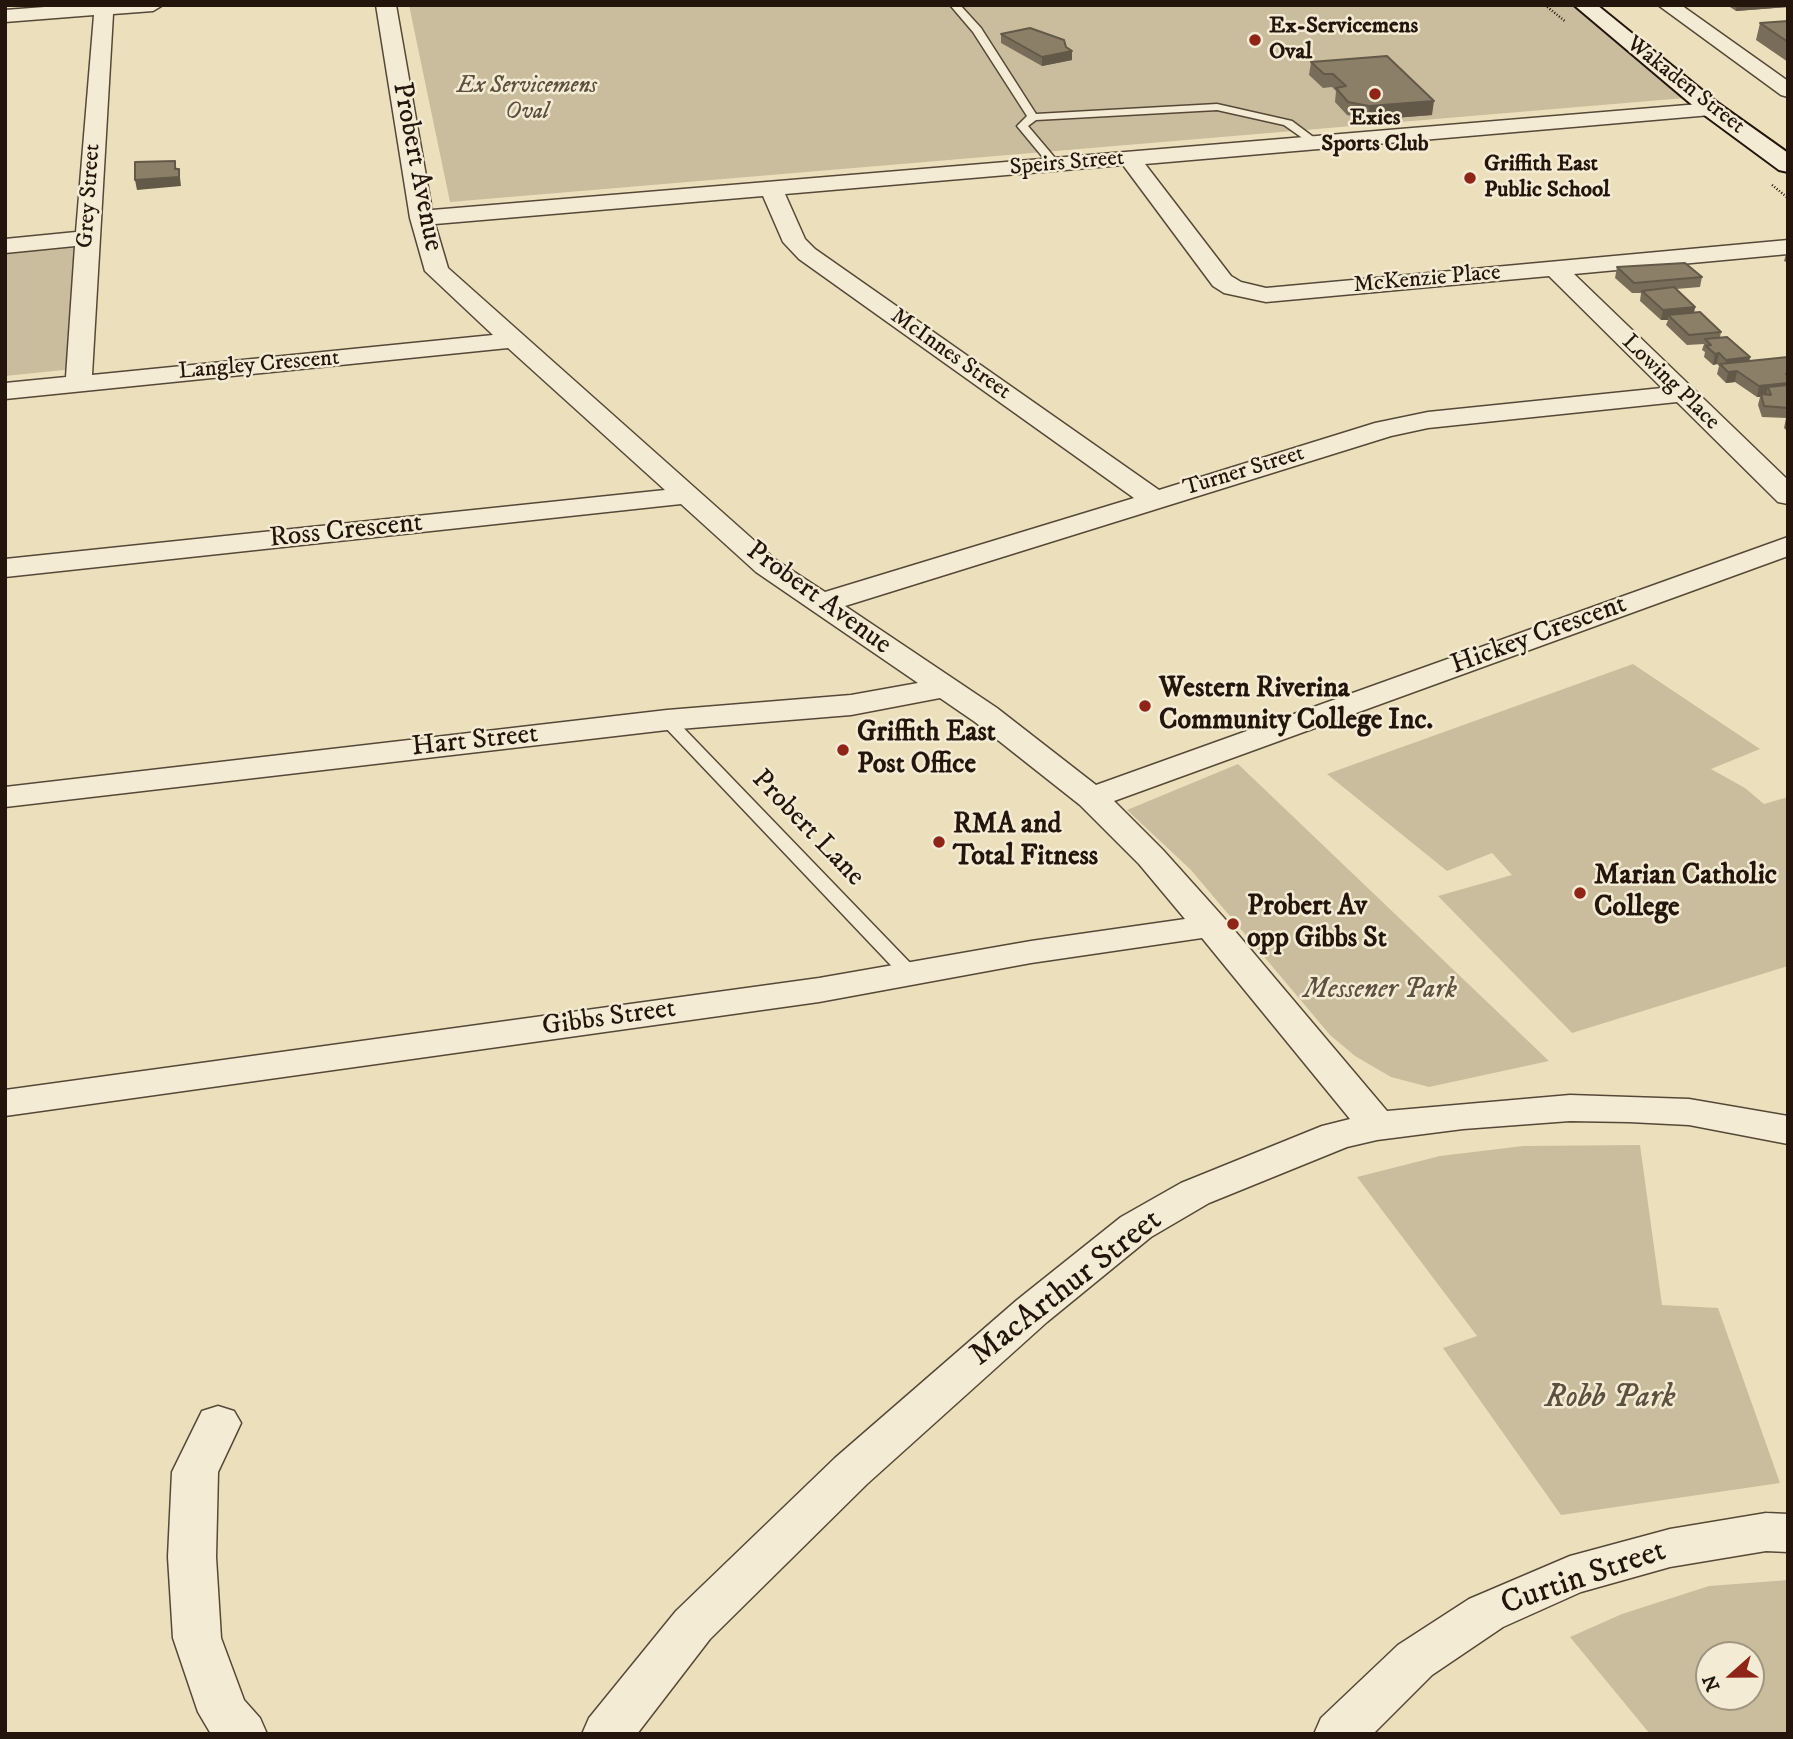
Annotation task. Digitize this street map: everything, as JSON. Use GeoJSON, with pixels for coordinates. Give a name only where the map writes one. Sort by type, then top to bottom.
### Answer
{"type":"FeatureCollection","features":[{"type":"Feature","properties":{"kind":"main road","name":"Wakaden Street"},"geometry":{"type":"LineString","coordinates":[[1584,5],[1711,109],[1788,165]]}},
{"type":"Feature","properties":{"kind":"street"},"geometry":{"type":"LineString","coordinates":[[5,16],[153,5]]}},
{"type":"Feature","properties":{"kind":"street","name":"Probert Avenue"},"geometry":{"type":"LineString","coordinates":[[386,5],[422,218],[437,271],[766,566],[986,715],[1092,798],[1151,857],[1211,926],[1377,1126]]}},
{"type":"Feature","properties":{"kind":"street","name":"Wakaden Street"},"geometry":{"type":"LineString","coordinates":[[1668,5],[1788,91]]}},
{"type":"Feature","properties":{"kind":"street","name":"Grey Street"},"geometry":{"type":"LineString","coordinates":[[79,383],[86,238],[104,9]]}},
{"type":"Feature","properties":{"kind":"street","name":"Speirs Street"},"geometry":{"type":"LineString","coordinates":[[422,218],[1711,109]]}},
{"type":"Feature","properties":{"kind":"street","name":"McKenzie Place"},"geometry":{"type":"LineString","coordinates":[[1129,158],[1222,281],[1247,292],[1266,295],[1788,247]]}},
{"type":"Feature","properties":{"kind":"street","name":"McInnes Street"},"geometry":{"type":"LineString","coordinates":[[771,189],[795,242],[807,254],[1154,499]]}},
{"type":"Feature","properties":{"kind":"street"},"geometry":{"type":"LineString","coordinates":[[5,246],[86,238]]}},
{"type":"Feature","properties":{"kind":"street","name":"Lowing Place"},"geometry":{"type":"LineString","coordinates":[[1554,268],[1788,496]]}},
{"type":"Feature","properties":{"kind":"street","name":"Langley Crescent"},"geometry":{"type":"LineString","coordinates":[[5,391],[513,340]]}},
{"type":"Feature","properties":{"kind":"street","name":"Turner Street"},"geometry":{"type":"LineString","coordinates":[[819,604],[1385,429],[1429,421],[1681,394]]}},
{"type":"Feature","properties":{"kind":"street","name":"Ross Crescent"},"geometry":{"type":"LineString","coordinates":[[5,568],[634,503],[687,495]]}},
{"type":"Feature","properties":{"kind":"street","name":"Hickey Crescent"},"geometry":{"type":"LineString","coordinates":[[1092,798],[1788,546]]}},
{"type":"Feature","properties":{"kind":"street","name":"Hart Street"},"geometry":{"type":"LineString","coordinates":[[5,797],[667,720],[851,705],[945,688]]}},
{"type":"Feature","properties":{"kind":"street","name":"Gibbs Street"},"geometry":{"type":"LineString","coordinates":[[5,1103],[819,990],[1031,952],[1211,926]]}},
{"type":"Feature","properties":{"kind":"street","name":"MacArthur Street"},"geometry":{"type":"LineString","coordinates":[[607,1734],[693,1625],[851,1471],[1032,1311],[1136,1227],[1195,1194],[1317,1142],[1377,1126],[1570,1108],[1689,1112],[1788,1130]]}},
{"type":"Feature","properties":{"kind":"street"},"geometry":{"type":"LineString","coordinates":[[218,1423],[195,1472],[192,1557],[197,1638],[223,1712],[242,1734]]}},
{"type":"Feature","properties":{"kind":"street","name":"Curtin Street"},"geometry":{"type":"LineString","coordinates":[[1339,1734],[1415,1660],[1486,1613],[1570,1577],[1670,1548],[1766,1532],[1788,1533]]}},
{"type":"Feature","properties":{"kind":"lane"},"geometry":{"type":"LineString","coordinates":[[955,5],[977,30],[1033,117]]}},
{"type":"Feature","properties":{"kind":"lane"},"geometry":{"type":"LineString","coordinates":[[1055,164],[1022,126],[1033,117],[1057,118],[1217,107],[1288,123],[1315,142]]}},
{"type":"Feature","properties":{"kind":"lane","name":"Probert Lane"},"geometry":{"type":"LineString","coordinates":[[667,720],[910,974]]}},
{"type":"Feature","properties":{"kind":"green space","name":"Ex Servicemens Oval"},"geometry":{"type":"Polygon","coordinates":[[[409,5],[1584,5],[1697,97],[450,202],[409,5]]]}},
{"type":"Feature","properties":{"kind":"green space"},"geometry":{"type":"Polygon","coordinates":[[[87,235],[74,369],[5,376],[5,242],[87,235]]]}},
{"type":"Feature","properties":{"kind":"green space","name":"Marian Catholic College"},"geometry":{"type":"Polygon","coordinates":[[[1633,664],[1760,749],[1711,769],[1745,788],[1764,804],[1788,797],[1788,966],[1572,1033],[1438,896],[1512,875],[1492,853],[1447,871],[1327,774],[1633,664]]]}},
{"type":"Feature","properties":{"kind":"green space","name":"Messener Park"},"geometry":{"type":"Polygon","coordinates":[[[1238,764],[1549,1061],[1429,1087],[1391,1077],[1355,1056],[1330,1035],[1191,870],[1127,810],[1238,764]]]}},
{"type":"Feature","properties":{"kind":"green space","name":"Robb Park"},"geometry":{"type":"Polygon","coordinates":[[[1640,1145],[1662,1305],[1718,1308],[1780,1483],[1561,1515],[1443,1348],[1477,1336],[1357,1177],[1440,1156],[1523,1146],[1640,1145]]]}},
{"type":"Feature","properties":{"kind":"green space"},"geometry":{"type":"Polygon","coordinates":[[[1788,1580],[1788,1734],[1650,1734],[1570,1637],[1622,1614],[1709,1586],[1788,1580]]]}},
{"type":"Feature","properties":{"kind":"building"},"geometry":{"type":"Polygon","coordinates":[[[1788,21],[1788,42],[1760,23],[1788,21]]]}},
{"type":"Feature","properties":{"kind":"building"},"geometry":{"type":"Polygon","coordinates":[[[1030,28],[1064,40],[1066,47],[1072,51],[1042,57],[1001,34],[1030,28]]]}},
{"type":"Feature","properties":{"kind":"building"},"geometry":{"type":"Polygon","coordinates":[[[1387,56],[1434,101],[1369,106],[1348,102],[1336,88],[1346,86],[1333,74],[1324,74],[1311,62],[1387,56]]]}},
{"type":"Feature","properties":{"kind":"building"},"geometry":{"type":"Polygon","coordinates":[[[175,161],[179,177],[135,180],[135,162],[175,161]]]}},
{"type":"Feature","properties":{"kind":"building"},"geometry":{"type":"Polygon","coordinates":[[[1685,263],[1702,277],[1634,283],[1617,267],[1685,263]]]}},
{"type":"Feature","properties":{"kind":"building"},"geometry":{"type":"Polygon","coordinates":[[[1674,287],[1695,307],[1663,310],[1642,291],[1674,287]]]}},
{"type":"Feature","properties":{"kind":"building"},"geometry":{"type":"Polygon","coordinates":[[[1700,312],[1721,332],[1689,335],[1668,315],[1700,312]]]}},
{"type":"Feature","properties":{"kind":"building"},"geometry":{"type":"Polygon","coordinates":[[[1727,337],[1750,357],[1726,360],[1706,346],[1711,345],[1705,339],[1727,337]]]}},
{"type":"Feature","properties":{"kind":"building"},"geometry":{"type":"Polygon","coordinates":[[[1788,357],[1788,383],[1759,386],[1737,371],[1728,372],[1720,364],[1788,357]]]}},
{"type":"Feature","properties":{"kind":"building"},"geometry":{"type":"Polygon","coordinates":[[[1788,385],[1788,408],[1764,406],[1761,394],[1771,395],[1768,387],[1788,385]]]}},
{"type":"Feature","properties":{"kind":"place","name":"Ex-Servicemens Oval"},"geometry":{"type":"Point","coordinates":[1255,40]}},
{"type":"Feature","properties":{"kind":"place","name":"Exies Sports Club"},"geometry":{"type":"Point","coordinates":[1375,94]}},
{"type":"Feature","properties":{"kind":"place","name":"Griffith East Public School"},"geometry":{"type":"Point","coordinates":[1470,178]}},
{"type":"Feature","properties":{"kind":"place","name":"Western Riverina Community College Inc."},"geometry":{"type":"Point","coordinates":[1145,706]}},
{"type":"Feature","properties":{"kind":"place","name":"Griffith East Post Office"},"geometry":{"type":"Point","coordinates":[843,750]}},
{"type":"Feature","properties":{"kind":"place","name":"RMA and Total Fitness"},"geometry":{"type":"Point","coordinates":[939,842]}},
{"type":"Feature","properties":{"kind":"place","name":"Marian Catholic College"},"geometry":{"type":"Point","coordinates":[1580,893]}},
{"type":"Feature","properties":{"kind":"place","name":"Probert Av opp Gibbs St"},"geometry":{"type":"Point","coordinates":[1233,924]}}]}
